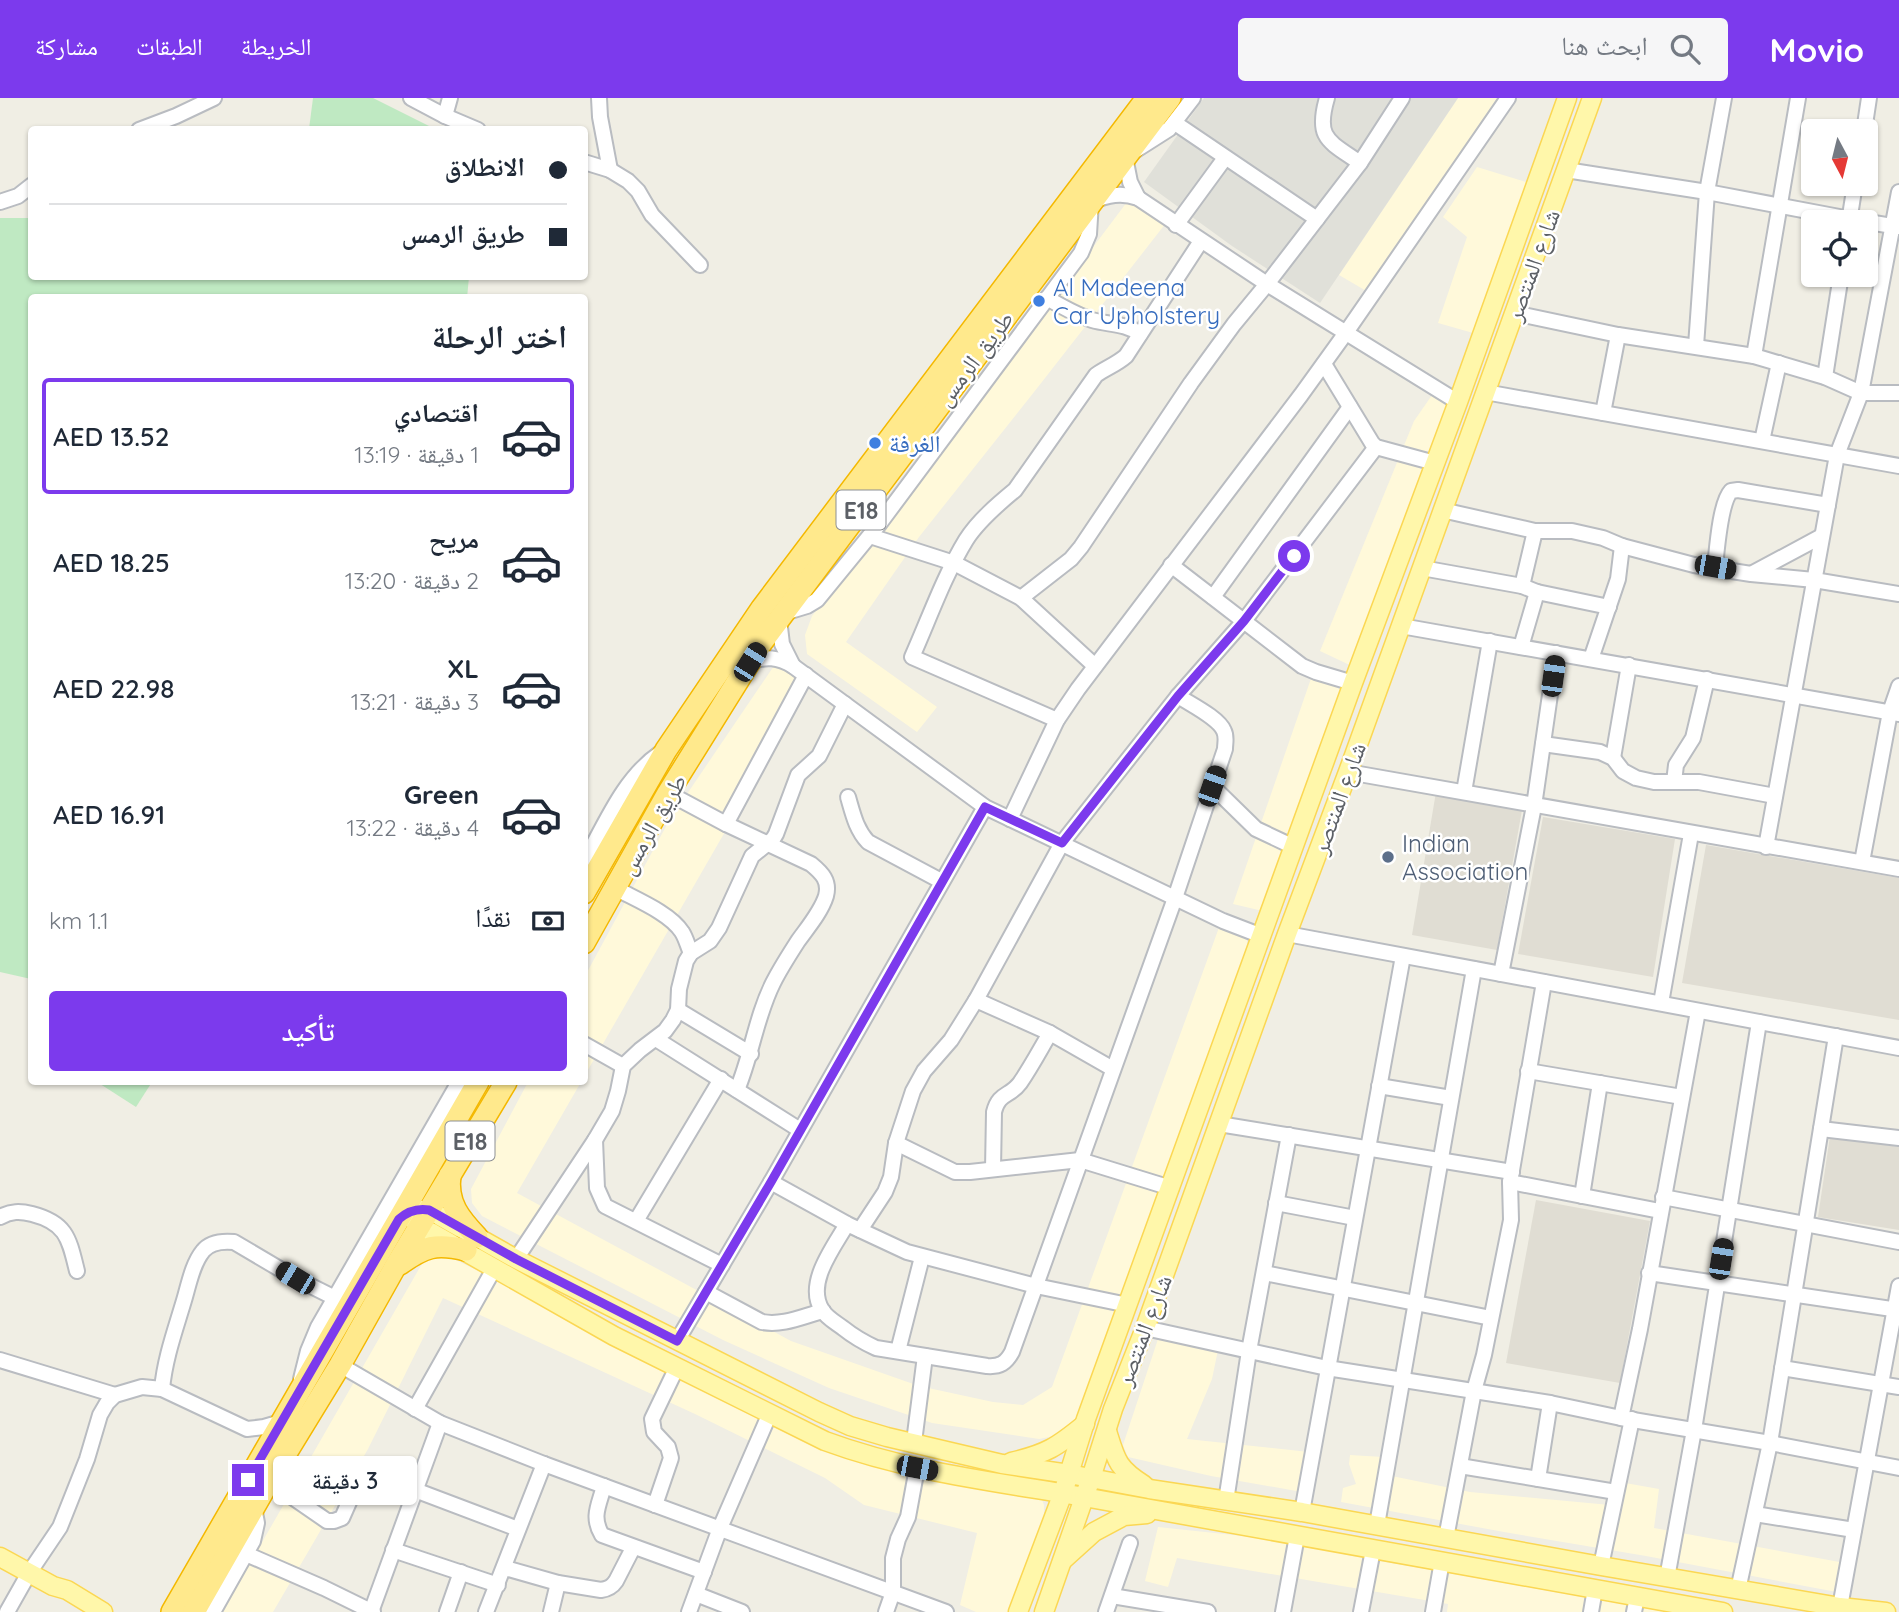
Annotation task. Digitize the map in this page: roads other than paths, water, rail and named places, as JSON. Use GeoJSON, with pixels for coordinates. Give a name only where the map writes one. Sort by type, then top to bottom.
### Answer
{"type":"FeatureCollection","features":[{"type":"Feature","properties":{"kind":"highway","name":"طريق الرمس"},"geometry":{"type":"LineString","coordinates":[[588,886],[666,750],[762,608],[1147,98]]}},
{"type":"Feature","properties":{"kind":"highway","name":"طريق الرمس"},"geometry":{"type":"LineString","coordinates":[[588,936],[668,793],[781,616],[1170,98]]}},
{"type":"Feature","properties":{"kind":"highway","name":"E18"},"geometry":{"type":"LineString","coordinates":[[172,1612],[299,1391],[413,1214],[477,1085]]}},
{"type":"Feature","properties":{"kind":"highway","name":"E18"},"geometry":{"type":"LineString","coordinates":[[194,1612],[395,1267],[413,1214],[450,1174],[504,1085]]}},
{"type":"Feature","properties":{"kind":"highway"},"geometry":{"type":"LineString","coordinates":[[395,1267],[428,1247],[472,1244],[453,1207],[449,1191],[450,1174]]}},
{"type":"Feature","properties":{"kind":"main road","name":"شارع المنتصر"},"geometry":{"type":"LineString","coordinates":[[1018,1612],[1567,98]]}},
{"type":"Feature","properties":{"kind":"main road","name":"شارع المنتصر"},"geometry":{"type":"LineString","coordinates":[[1044,1612],[1113,1409],[1145,1328],[1592,98]]}},
{"type":"Feature","properties":{"kind":"main road"},"geometry":{"type":"LineString","coordinates":[[413,1214],[472,1244],[516,1259],[820,1412],[850,1426],[887,1437],[1002,1464],[1302,1512],[1738,1590],[1886,1612]]}},
{"type":"Feature","properties":{"kind":"main road"},"geometry":{"type":"LineString","coordinates":[[472,1244],[495,1267],[614,1336],[825,1441],[852,1451],[917,1468],[995,1483],[1595,1589],[1635,1604],[1711,1611]]}},
{"type":"Feature","properties":{"kind":"main road"},"geometry":{"type":"LineString","coordinates":[[614,1336],[621,1324],[629,1322],[666,1341],[677,1341]]}},
{"type":"Feature","properties":{"kind":"main road"},"geometry":{"type":"LineString","coordinates":[[1002,1464],[1037,1456],[1060,1444],[1085,1424]]}},
{"type":"Feature","properties":{"kind":"main road"},"geometry":{"type":"LineString","coordinates":[[1107,1431],[1115,1456],[1126,1473],[1149,1489]]}},
{"type":"Feature","properties":{"kind":"main road"},"geometry":{"type":"LineString","coordinates":[[1061,1562],[1094,1532],[1124,1517],[1166,1512]]}},
{"type":"Feature","properties":{"kind":"main road"},"geometry":{"type":"LineString","coordinates":[[0,1557],[53,1586],[68,1590],[103,1612]]}},
{"type":"Feature","properties":{"kind":"main road"},"geometry":{"type":"LineString","coordinates":[[53,1586],[81,1612]]}},
{"type":"Feature","properties":{"kind":"street"},"geometry":{"type":"LineString","coordinates":[[149,126],[214,98]]}},
{"type":"Feature","properties":{"kind":"street"},"geometry":{"type":"LineString","coordinates":[[411,98],[469,126]]}},
{"type":"Feature","properties":{"kind":"street"},"geometry":{"type":"LineString","coordinates":[[445,116],[450,98]]}},
{"type":"Feature","properties":{"kind":"street"},"geometry":{"type":"LineString","coordinates":[[599,98],[610,170]]}},
{"type":"Feature","properties":{"kind":"street"},"geometry":{"type":"LineString","coordinates":[[1138,198],[1130,183],[1125,157],[1163,135],[1193,98]]}},
{"type":"Feature","properties":{"kind":"street"},"geometry":{"type":"LineString","coordinates":[[1327,98],[1321,123],[1324,134],[1360,163]]}},
{"type":"Feature","properties":{"kind":"street"},"geometry":{"type":"LineString","coordinates":[[1021,598],[1081,547],[1191,383],[1360,163],[1402,98]]}},
{"type":"Feature","properties":{"kind":"street"},"geometry":{"type":"LineString","coordinates":[[1010,819],[1057,720],[1324,364],[1508,98]]}},
{"type":"Feature","properties":{"kind":"street"},"geometry":{"type":"LineString","coordinates":[[1696,346],[1707,192],[1724,98]]}},
{"type":"Feature","properties":{"kind":"street"},"geometry":{"type":"LineString","coordinates":[[1754,356],[1798,98]]}},
{"type":"Feature","properties":{"kind":"street"},"geometry":{"type":"LineString","coordinates":[[1866,119],[1869,98]]}},
{"type":"Feature","properties":{"kind":"street"},"geometry":{"type":"LineString","coordinates":[[1175,123],[1317,219]]}},
{"type":"Feature","properties":{"kind":"street"},"geometry":{"type":"LineString","coordinates":[[1176,225],[1225,158]]}},
{"type":"Feature","properties":{"kind":"street"},"geometry":{"type":"LineString","coordinates":[[588,163],[610,170],[628,181],[638,191],[652,215],[700,265]]}},
{"type":"Feature","properties":{"kind":"street"},"geometry":{"type":"LineString","coordinates":[[1566,170],[1707,192],[1801,210]]}},
{"type":"Feature","properties":{"kind":"street"},"geometry":{"type":"LineString","coordinates":[[0,202],[18,196],[28,188]]}},
{"type":"Feature","properties":{"kind":"street"},"geometry":{"type":"LineString","coordinates":[[1766,846],[1837,455],[1861,393],[1893,264],[1899,192]]}},
{"type":"Feature","properties":{"kind":"street"},"geometry":{"type":"LineString","coordinates":[[793,666],[782,643],[781,616],[817,600],[870,536],[1084,247],[1090,227],[1091,202],[1120,194],[1138,198],[1345,334],[1458,401]]}},
{"type":"Feature","properties":{"kind":"street"},"geometry":{"type":"LineString","coordinates":[[1878,224],[1896,226]]}},
{"type":"Feature","properties":{"kind":"street"},"geometry":{"type":"LineString","coordinates":[[1057,720],[912,657],[967,538],[999,502],[1015,489],[1096,375],[1126,356],[1201,241]]}},
{"type":"Feature","properties":{"kind":"street"},"geometry":{"type":"LineString","coordinates":[[1825,377],[1839,287]]}},
{"type":"Feature","properties":{"kind":"street"},"geometry":{"type":"LineString","coordinates":[[1047,298],[1093,320],[1131,328],[1140,334]]}},
{"type":"Feature","properties":{"kind":"street"},"geometry":{"type":"LineString","coordinates":[[1514,313],[1618,335],[1754,356],[1825,377],[1861,393],[1899,393]]}},
{"type":"Feature","properties":{"kind":"street"},"geometry":{"type":"LineString","coordinates":[[1603,413],[1618,335]]}},
{"type":"Feature","properties":{"kind":"street"},"geometry":{"type":"LineString","coordinates":[[1762,441],[1779,363]]}},
{"type":"Feature","properties":{"kind":"street"},"geometry":{"type":"LineString","coordinates":[[1324,364],[1376,447],[1435,463]]}},
{"type":"Feature","properties":{"kind":"street"},"geometry":{"type":"LineString","coordinates":[[1485,392],[1899,466]]}},
{"type":"Feature","properties":{"kind":"street"},"geometry":{"type":"LineString","coordinates":[[1213,597],[1350,407]]}},
{"type":"Feature","properties":{"kind":"street"},"geometry":{"type":"LineString","coordinates":[[1178,696],[1224,729],[1225,749],[1175,898],[1012,1352],[1000,1366],[987,1366],[876,1348],[827,1317],[817,1295],[818,1281],[824,1265],[853,1227],[885,1192],[891,1177],[896,1143],[913,1091],[924,1072],[951,1040],[976,1000],[1062,843],[1178,696],[1244,621],[1376,447]]}},
{"type":"Feature","properties":{"kind":"street"},"geometry":{"type":"LineString","coordinates":[[1715,567],[1723,509],[1726,495],[1731,491],[1828,505]]}},
{"type":"Feature","properties":{"kind":"street"},"geometry":{"type":"LineString","coordinates":[[1442,510],[1535,531],[1573,531],[1694,565],[1899,594]]}},
{"type":"Feature","properties":{"kind":"street"},"geometry":{"type":"LineString","coordinates":[[1521,586],[1535,531]]}},
{"type":"Feature","properties":{"kind":"street"},"geometry":{"type":"LineString","coordinates":[[870,536],[954,563],[1021,598],[1095,666]]}},
{"type":"Feature","properties":{"kind":"street"},"geometry":{"type":"LineString","coordinates":[[1751,574],[1822,536]]}},
{"type":"Feature","properties":{"kind":"street"},"geometry":{"type":"LineString","coordinates":[[1591,659],[1618,579],[1622,546]]}},
{"type":"Feature","properties":{"kind":"street"},"geometry":{"type":"LineString","coordinates":[[1171,565],[1302,666],[1353,683]]}},
{"type":"Feature","properties":{"kind":"street"},"geometry":{"type":"LineString","coordinates":[[1422,568],[1521,586],[1537,592],[1609,607]]}},
{"type":"Feature","properties":{"kind":"street"},"geometry":{"type":"LineString","coordinates":[[1521,647],[1537,592]]}},
{"type":"Feature","properties":{"kind":"street"},"geometry":{"type":"LineString","coordinates":[[1401,626],[1894,713]]}},
{"type":"Feature","properties":{"kind":"street"},"geometry":{"type":"LineString","coordinates":[[1464,792],[1490,641]]}},
{"type":"Feature","properties":{"kind":"street"},"geometry":{"type":"LineString","coordinates":[[1501,974],[1534,806],[1556,653]]}},
{"type":"Feature","properties":{"kind":"street"},"geometry":{"type":"LineString","coordinates":[[750,662],[760,658],[783,660],[985,807],[1223,921],[1262,936]]}},
{"type":"Feature","properties":{"kind":"street"},"geometry":{"type":"LineString","coordinates":[[1613,758],[1629,665]]}},
{"type":"Feature","properties":{"kind":"street"},"geometry":{"type":"LineString","coordinates":[[726,824],[806,675]]}},
{"type":"Feature","properties":{"kind":"street"},"geometry":{"type":"LineString","coordinates":[[1674,782],[1676,765],[1693,738],[1707,679]]}},
{"type":"Feature","properties":{"kind":"street"},"geometry":{"type":"LineString","coordinates":[[1862,862],[1899,686]]}},
{"type":"Feature","properties":{"kind":"street"},"geometry":{"type":"LineString","coordinates":[[516,1259],[595,1140],[611,1111],[623,1066],[656,1039],[673,1020],[678,1010],[679,989],[686,961],[691,953],[710,942],[719,928],[752,856],[773,839],[798,775],[819,755],[845,704]]}},
{"type":"Feature","properties":{"kind":"street"},"geometry":{"type":"LineString","coordinates":[[1543,744],[1600,752],[1613,758],[1623,771],[1636,778],[1654,782],[1699,782],[1775,796]]}},
{"type":"Feature","properties":{"kind":"street"},"geometry":{"type":"LineString","coordinates":[[588,855],[630,783],[646,765],[666,750]]}},
{"type":"Feature","properties":{"kind":"street"},"geometry":{"type":"LineString","coordinates":[[1348,772],[1899,869]]}},
{"type":"Feature","properties":{"kind":"street"},"geometry":{"type":"LineString","coordinates":[[1212,786],[1256,829],[1294,847]]}},
{"type":"Feature","properties":{"kind":"street"},"geometry":{"type":"LineString","coordinates":[[668,793],[811,864],[823,873],[826,879],[826,897],[786,960],[761,1009],[751,1054],[737,1090]]}},
{"type":"Feature","properties":{"kind":"street"},"geometry":{"type":"LineString","coordinates":[[848,797],[861,835],[868,842],[941,881]]}},
{"type":"Feature","properties":{"kind":"street"},"geometry":{"type":"LineString","coordinates":[[677,1341],[985,807]]}},
{"type":"Feature","properties":{"kind":"street"},"geometry":{"type":"LineString","coordinates":[[1661,1003],[1691,834]]}},
{"type":"Feature","properties":{"kind":"street"},"geometry":{"type":"LineString","coordinates":[[615,888],[675,924],[682,932],[691,953]]}},
{"type":"Feature","properties":{"kind":"street"},"geometry":{"type":"LineString","coordinates":[[1287,934],[1899,1048]]}},
{"type":"Feature","properties":{"kind":"street"},"geometry":{"type":"LineString","coordinates":[[1302,1512],[1403,956]]}},
{"type":"Feature","properties":{"kind":"street"},"geometry":{"type":"LineString","coordinates":[[1377,1525],[1474,969]]}},
{"type":"Feature","properties":{"kind":"street"},"geometry":{"type":"LineString","coordinates":[[1446,1538],[1511,1220],[1511,1177],[1544,982]]}},
{"type":"Feature","properties":{"kind":"street"},"geometry":{"type":"LineString","coordinates":[[976,1000],[1049,1033],[1113,1069]]}},
{"type":"Feature","properties":{"kind":"street"},"geometry":{"type":"LineString","coordinates":[[678,1010],[751,1054]]}},
{"type":"Feature","properties":{"kind":"street"},"geometry":{"type":"LineString","coordinates":[[1601,1566],[1616,1492],[1649,1273],[1698,1011]]}},
{"type":"Feature","properties":{"kind":"street"},"geometry":{"type":"LineString","coordinates":[[1667,1578],[1694,1430],[1759,1022]]}},
{"type":"Feature","properties":{"kind":"street"},"geometry":{"type":"LineString","coordinates":[[993,1169],[993,1112],[996,1104],[1000,1098],[1018,1086],[1049,1033]]}},
{"type":"Feature","properties":{"kind":"street"},"geometry":{"type":"LineString","coordinates":[[1738,1590],[1770,1443],[1836,1037]]}},
{"type":"Feature","properties":{"kind":"street"},"geometry":{"type":"LineString","coordinates":[[656,1039],[800,1130]]}},
{"type":"Feature","properties":{"kind":"street"},"geometry":{"type":"LineString","coordinates":[[588,1046],[623,1066]]}},
{"type":"Feature","properties":{"kind":"street"},"geometry":{"type":"LineString","coordinates":[[1528,1071],[1682,1097]]}},
{"type":"Feature","properties":{"kind":"street"},"geometry":{"type":"LineString","coordinates":[[636,1221],[721,1079]]}},
{"type":"Feature","properties":{"kind":"street"},"geometry":{"type":"LineString","coordinates":[[1582,1196],[1600,1083]]}},
{"type":"Feature","properties":{"kind":"street"},"geometry":{"type":"LineString","coordinates":[[299,1391],[308,1351],[318,1327],[457,1085]]}},
{"type":"Feature","properties":{"kind":"street"},"geometry":{"type":"LineString","coordinates":[[1379,1086],[1451,1098]]}},
{"type":"Feature","properties":{"kind":"street"},"geometry":{"type":"LineString","coordinates":[[1219,1124],[1440,1161],[1582,1196],[1729,1209],[1899,1241]]}},
{"type":"Feature","properties":{"kind":"street"},"geometry":{"type":"LineString","coordinates":[[1821,1129],[1899,1138]]}},
{"type":"Feature","properties":{"kind":"street"},"geometry":{"type":"LineString","coordinates":[[1226,1501],[1249,1351],[1289,1135]]}},
{"type":"Feature","properties":{"kind":"street"},"geometry":{"type":"LineString","coordinates":[[595,1140],[597,1188],[606,1206],[722,1265]]}},
{"type":"Feature","properties":{"kind":"street"},"geometry":{"type":"LineString","coordinates":[[896,1143],[955,1172],[1080,1160],[1171,1188]]}},
{"type":"Feature","properties":{"kind":"street"},"geometry":{"type":"LineString","coordinates":[[771,1182],[853,1227],[907,1252],[1036,1286],[1128,1305]]}},
{"type":"Feature","properties":{"kind":"street"},"geometry":{"type":"LineString","coordinates":[[1276,1203],[1355,1218]]}},
{"type":"Feature","properties":{"kind":"street"},"geometry":{"type":"LineString","coordinates":[[0,1217],[24,1212],[54,1222],[68,1241],[77,1271]]}},
{"type":"Feature","properties":{"kind":"street"},"geometry":{"type":"LineString","coordinates":[[162,1389],[164,1366],[192,1273],[204,1249],[213,1244],[234,1242],[335,1298]]}},
{"type":"Feature","properties":{"kind":"street"},"geometry":{"type":"LineString","coordinates":[[898,1351],[922,1256]]}},
{"type":"Feature","properties":{"kind":"street"},"geometry":{"type":"LineString","coordinates":[[415,1409],[495,1267]]}},
{"type":"Feature","properties":{"kind":"street"},"geometry":{"type":"LineString","coordinates":[[1264,1273],[1491,1318]]}},
{"type":"Feature","properties":{"kind":"street"},"geometry":{"type":"LineString","coordinates":[[1649,1273],[1897,1310]]}},
{"type":"Feature","properties":{"kind":"street"},"geometry":{"type":"LineString","coordinates":[[1840,1607],[1897,1310],[1899,1286]]}},
{"type":"Feature","properties":{"kind":"street"},"geometry":{"type":"LineString","coordinates":[[706,1292],[762,1322],[783,1322],[823,1311]]}},
{"type":"Feature","properties":{"kind":"street"},"geometry":{"type":"LineString","coordinates":[[1145,1328],[1327,1368],[1550,1403],[1899,1468]]}},
{"type":"Feature","properties":{"kind":"street"},"geometry":{"type":"LineString","coordinates":[[914,1442],[925,1356]]}},
{"type":"Feature","properties":{"kind":"street"},"geometry":{"type":"LineString","coordinates":[[0,1360],[115,1395]]}},
{"type":"Feature","properties":{"kind":"street"},"geometry":{"type":"LineString","coordinates":[[340,1365],[440,1423],[946,1612]]}},
{"type":"Feature","properties":{"kind":"street"},"geometry":{"type":"LineString","coordinates":[[655,1504],[671,1458],[668,1447],[653,1432],[652,1419],[677,1367]]}},
{"type":"Feature","properties":{"kind":"street"},"geometry":{"type":"LineString","coordinates":[[1782,1368],[1899,1387]]}},
{"type":"Feature","properties":{"kind":"street"},"geometry":{"type":"LineString","coordinates":[[7,1612],[60,1527],[88,1459],[100,1415],[115,1395],[142,1387],[162,1389],[247,1429],[256,1442],[261,1458]]}},
{"type":"Feature","properties":{"kind":"street"},"geometry":{"type":"LineString","coordinates":[[1538,1479],[1550,1403]]}},
{"type":"Feature","properties":{"kind":"street"},"geometry":{"type":"LineString","coordinates":[[689,1612],[720,1528],[770,1413]]}},
{"type":"Feature","properties":{"kind":"street"},"geometry":{"type":"LineString","coordinates":[[247,1429],[281,1422]]}},
{"type":"Feature","properties":{"kind":"street"},"geometry":{"type":"LineString","coordinates":[[246,1554],[372,1612],[440,1423]]}},
{"type":"Feature","properties":{"kind":"street"},"geometry":{"type":"LineString","coordinates":[[486,1612],[544,1464]]}},
{"type":"Feature","properties":{"kind":"street"},"geometry":{"type":"LineString","coordinates":[[1460,1466],[1616,1492]]}},
{"type":"Feature","properties":{"kind":"street"},"geometry":{"type":"LineString","coordinates":[[886,1612],[893,1592],[893,1558],[908,1517],[917,1468]]}},
{"type":"Feature","properties":{"kind":"street"},"geometry":{"type":"LineString","coordinates":[[269,1481],[327,1521],[342,1518],[362,1475],[370,1473],[518,1529]]}},
{"type":"Feature","properties":{"kind":"street"},"geometry":{"type":"LineString","coordinates":[[604,1486],[595,1516],[603,1535],[704,1572]]}},
{"type":"Feature","properties":{"kind":"street"},"geometry":{"type":"LineString","coordinates":[[213,1612],[257,1532],[254,1507]]}},
{"type":"Feature","properties":{"kind":"street"},"geometry":{"type":"LineString","coordinates":[[1755,1514],[1854,1530]]}},
{"type":"Feature","properties":{"kind":"street"},"geometry":{"type":"LineString","coordinates":[[1283,1612],[1297,1536]]}},
{"type":"Feature","properties":{"kind":"street"},"geometry":{"type":"LineString","coordinates":[[1106,1612],[1130,1543]]}},
{"type":"Feature","properties":{"kind":"street"},"geometry":{"type":"LineString","coordinates":[[505,1568],[558,1583],[601,1590],[607,1589],[616,1581],[633,1548]]}},
{"type":"Feature","properties":{"kind":"street"},"geometry":{"type":"LineString","coordinates":[[394,1550],[498,1585]]}},
{"type":"Feature","properties":{"kind":"street"},"geometry":{"type":"LineString","coordinates":[[1362,1612],[1373,1550]]}},
{"type":"Feature","properties":{"kind":"street"},"geometry":{"type":"LineString","coordinates":[[1433,1612],[1442,1561]]}},
{"type":"Feature","properties":{"kind":"street"},"geometry":{"type":"LineString","coordinates":[[447,1612],[461,1572]]}},
{"type":"Feature","properties":{"kind":"street"},"geometry":{"type":"LineString","coordinates":[[551,1612],[558,1583]]}},
{"type":"Feature","properties":{"kind":"street"},"geometry":{"type":"LineString","coordinates":[[1591,1612],[1595,1589]]}},
{"type":"Feature","properties":{"kind":"street"},"geometry":{"type":"LineString","coordinates":[[696,1594],[742,1612]]}},
{"type":"Feature","properties":{"kind":"street"},"geometry":{"type":"LineString","coordinates":[[1112,1596],[1208,1612]]}},
{"type":"Feature","properties":{"kind":"place","name":"Al Madeena Car Upholstery"},"geometry":{"type":"Point","coordinates":[1039,301]}},
{"type":"Feature","properties":{"kind":"place","name":"الغرفة"},"geometry":{"type":"Point","coordinates":[875,443]}},
{"type":"Feature","properties":{"kind":"place","name":"Indian Association"},"geometry":{"type":"Point","coordinates":[1388,857]}}]}
